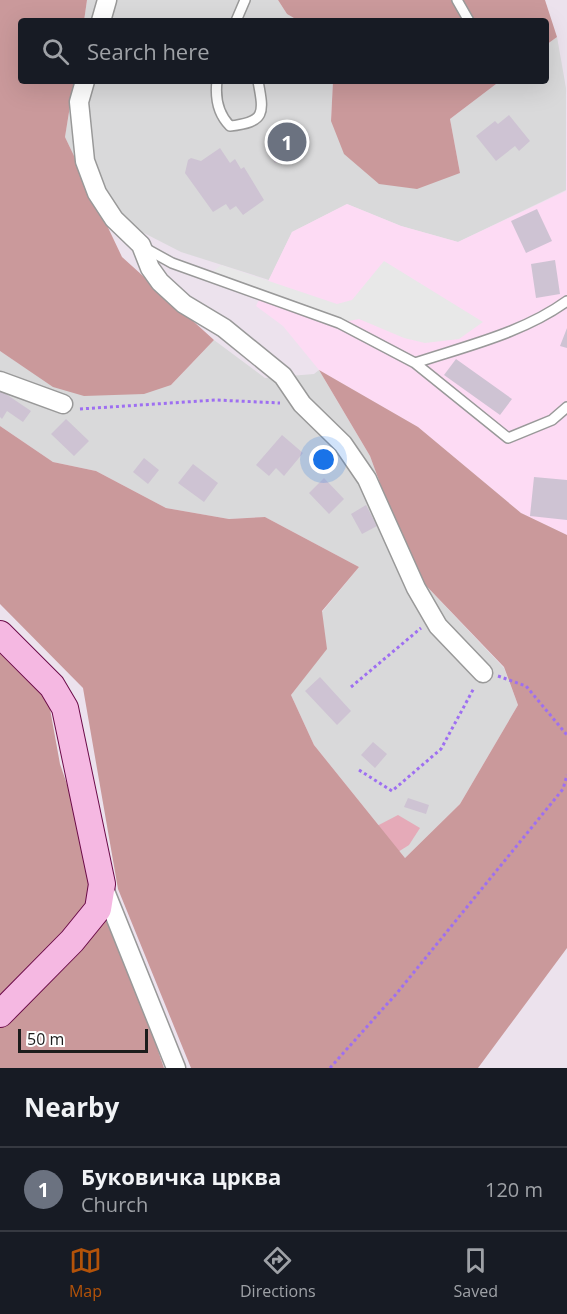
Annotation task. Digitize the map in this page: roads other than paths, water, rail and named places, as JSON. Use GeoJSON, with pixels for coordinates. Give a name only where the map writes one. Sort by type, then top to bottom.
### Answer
{"type":"FeatureCollection","features":[{"type":"Feature","properties":{"kind":"street"},"geometry":{"type":"LineString","coordinates":[[102,18],[107,0]]}},
{"type":"Feature","properties":{"kind":"street"},"geometry":{"type":"LineString","coordinates":[[84,84],[79,102],[85,160],[97,193],[114,219],[141,245],[150,268],[160,282],[184,304],[224,328],[274,368],[283,376],[302,404],[343,444],[367,479],[417,588],[438,626],[483,673]]}},
{"type":"Feature","properties":{"kind":"street"},"geometry":{"type":"LineString","coordinates":[[0,381],[63,404]]}},
{"type":"Feature","properties":{"kind":"street"},"geometry":{"type":"LineString","coordinates":[[0,634],[52,686],[65,708],[102,884],[176,1068]]}},
{"type":"Feature","properties":{"kind":"street"},"geometry":{"type":"LineString","coordinates":[[0,1014],[72,941],[98,909],[102,884]]}},
{"type":"Feature","properties":{"kind":"lane"},"geometry":{"type":"LineString","coordinates":[[240,18],[245,0]]}},
{"type":"Feature","properties":{"kind":"lane"},"geometry":{"type":"LineString","coordinates":[[457,0],[467,18]]}},
{"type":"Feature","properties":{"kind":"lane"},"geometry":{"type":"LineString","coordinates":[[217,84],[218,106],[223,119],[230,126],[255,122],[260,116],[263,105],[259,84]]}},
{"type":"Feature","properties":{"kind":"lane"},"geometry":{"type":"LineString","coordinates":[[141,245],[172,263],[339,323],[415,363],[508,438],[552,420],[567,407]]}},
{"type":"Feature","properties":{"kind":"lane"},"geometry":{"type":"LineString","coordinates":[[415,363],[520,328],[553,311],[567,300]]}},
{"type":"Feature","properties":{"kind":"place","name":"Буковичка црква"},"geometry":{"type":"Point","coordinates":[287,142]}}]}
